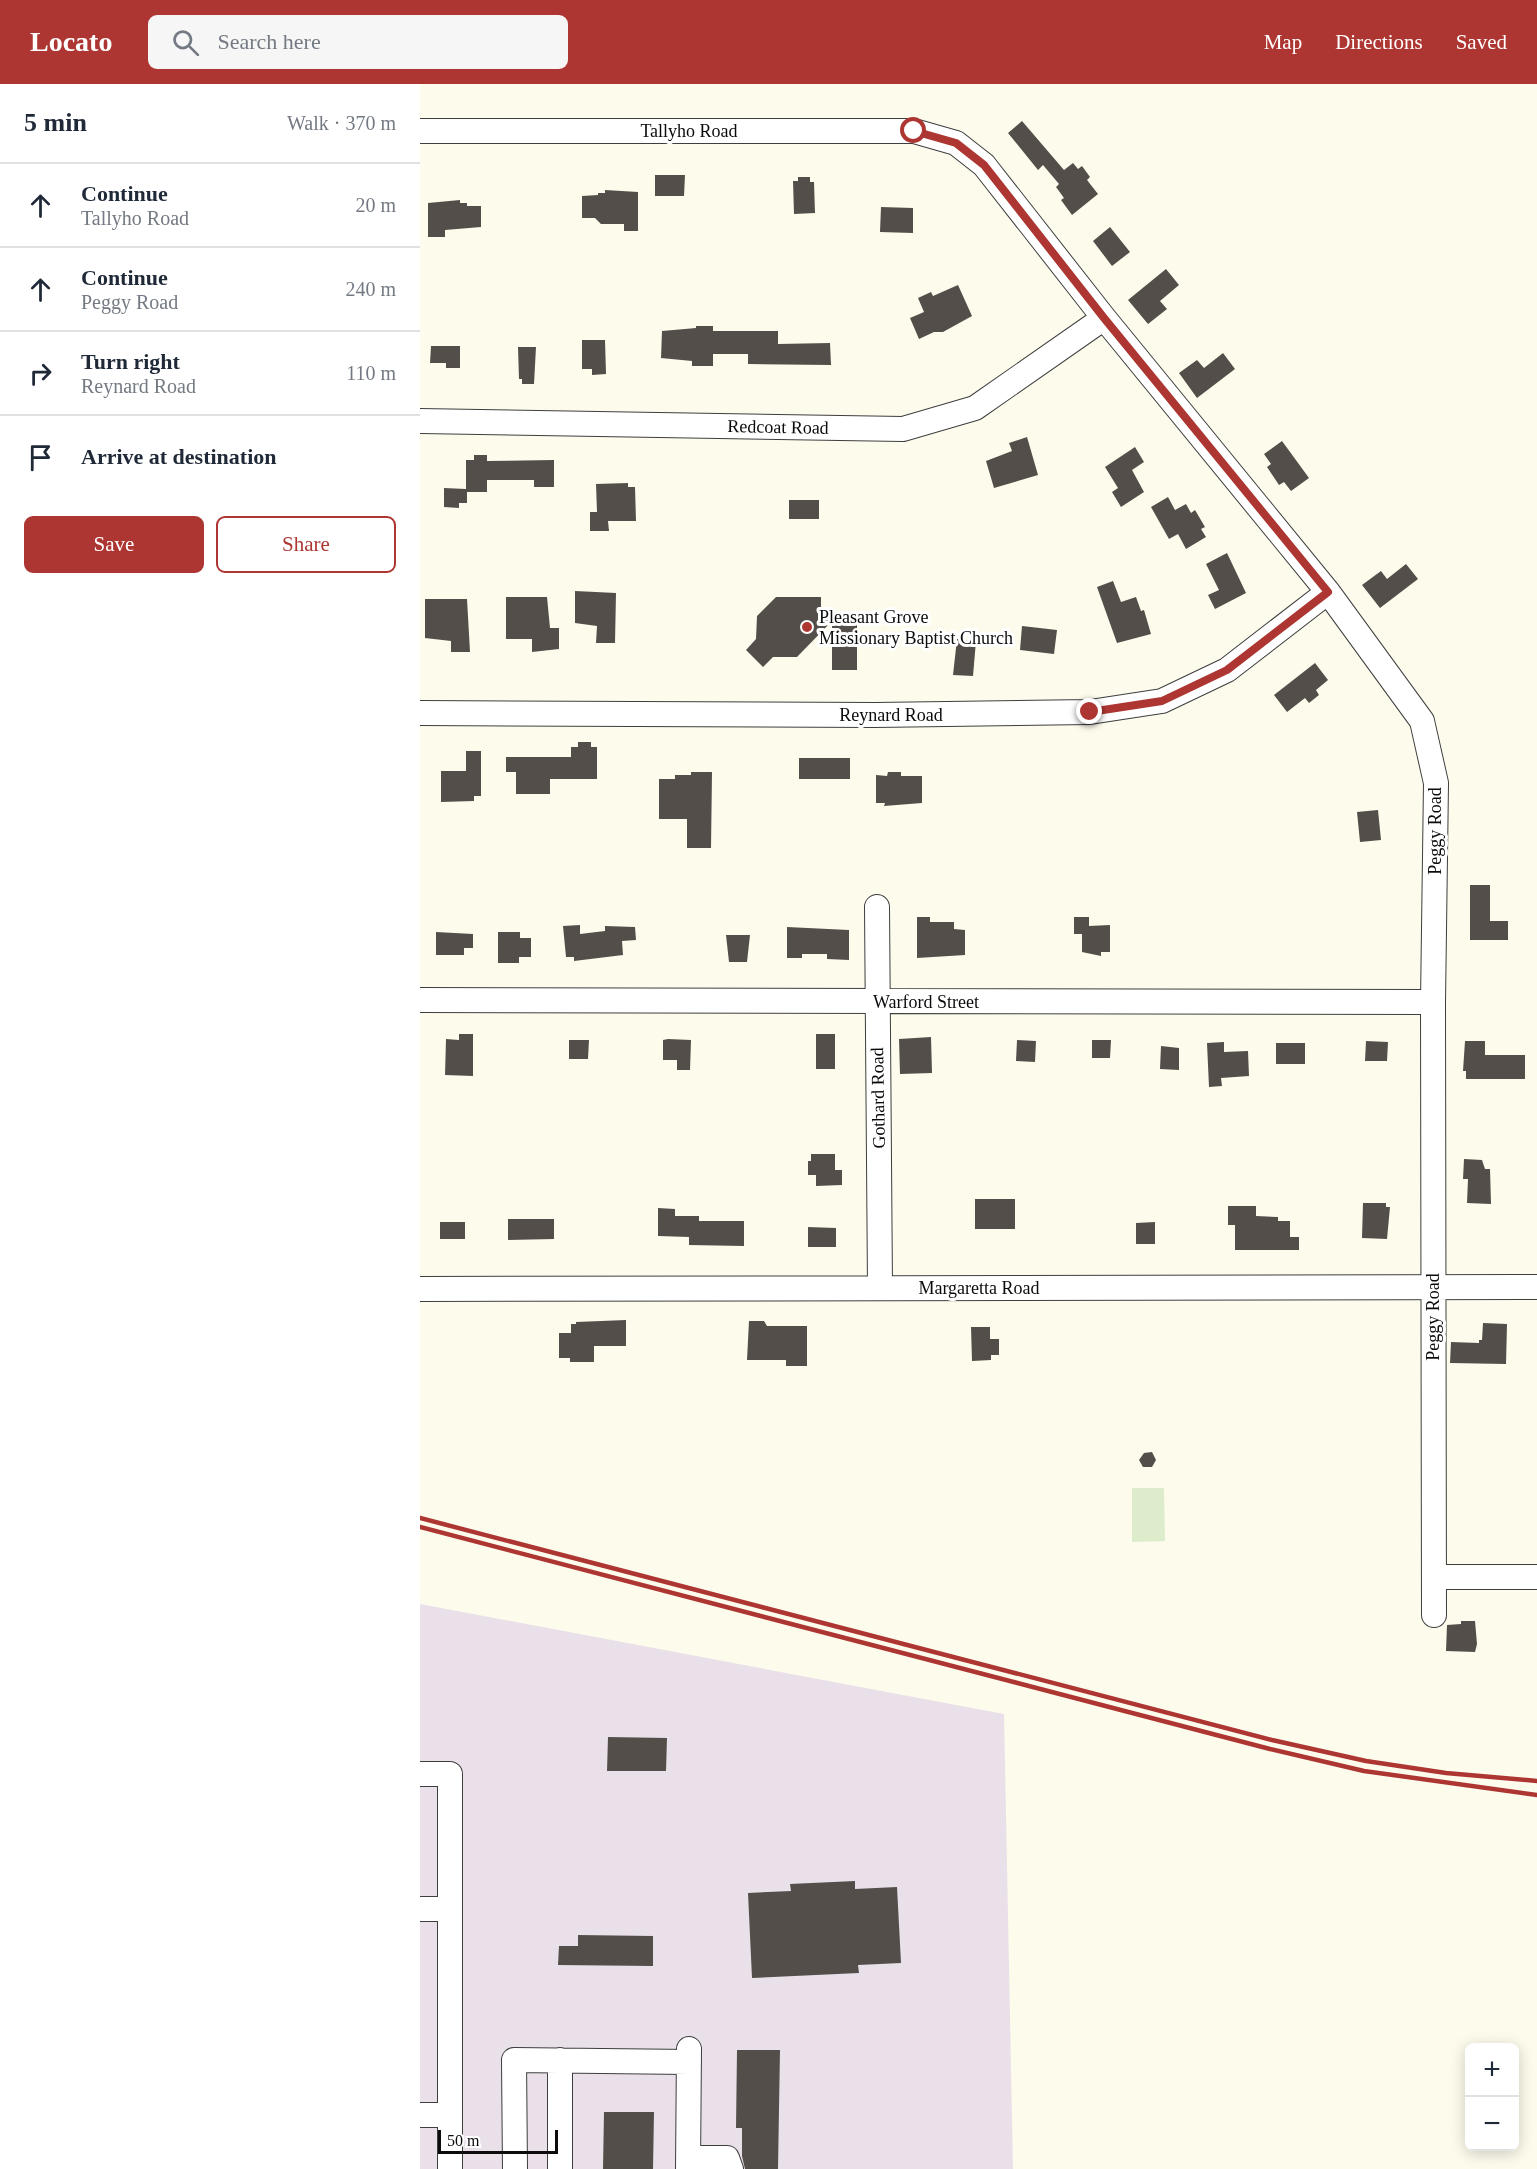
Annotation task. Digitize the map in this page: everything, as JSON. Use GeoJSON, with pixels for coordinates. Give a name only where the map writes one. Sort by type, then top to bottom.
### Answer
{"type":"FeatureCollection","features":[{"type":"Feature","properties":{"kind":"street","name":"Tallyho Road"},"geometry":{"type":"LineString","coordinates":[[420,131],[914,131],[956,143]]}},
{"type":"Feature","properties":{"kind":"street","name":"Peggy Road"},"geometry":{"type":"LineString","coordinates":[[956,143],[984,165],[1104,318],[1328,592],[1422,721],[1436,783],[1432,1002],[1434,1615]]}},
{"type":"Feature","properties":{"kind":"street","name":"Redcoat Road"},"geometry":{"type":"LineString","coordinates":[[420,422],[903,429],[975,408],[1104,318]]}},
{"type":"Feature","properties":{"kind":"street","name":"Reynard Road"},"geometry":{"type":"LineString","coordinates":[[420,713],[875,715],[1090,712],[1162,701],[1227,670],[1328,592]]}},
{"type":"Feature","properties":{"kind":"street","name":"Gothard Road"},"geometry":{"type":"LineString","coordinates":[[877,907],[880,1288]]}},
{"type":"Feature","properties":{"kind":"street","name":"Warford Street"},"geometry":{"type":"LineString","coordinates":[[420,1000],[1432,1002]]}},
{"type":"Feature","properties":{"kind":"street","name":"Margaretta Road"},"geometry":{"type":"LineString","coordinates":[[420,1289],[1537,1287]]}},
{"type":"Feature","properties":{"kind":"street"},"geometry":{"type":"LineString","coordinates":[[1434,1577],[1537,1577]]}},
{"type":"Feature","properties":{"kind":"street"},"geometry":{"type":"LineString","coordinates":[[420,1774],[450,1774],[450,2169]]}},
{"type":"Feature","properties":{"kind":"street"},"geometry":{"type":"LineString","coordinates":[[420,1909],[450,1909]]}},
{"type":"Feature","properties":{"kind":"street"},"geometry":{"type":"LineString","coordinates":[[515,2169],[514,2060],[689,2055],[688,2163],[727,2158],[731,2169]]}},
{"type":"Feature","properties":{"kind":"street"},"geometry":{"type":"LineString","coordinates":[[560,2060],[560,2169]]}},
{"type":"Feature","properties":{"kind":"street"},"geometry":{"type":"LineString","coordinates":[[420,2115],[450,2115]]}},
{"type":"Feature","properties":{"kind":"shaded area"},"geometry":{"type":"Polygon","coordinates":[[[420,1604],[1004,1714],[1013,2169],[420,2169],[420,1604]]]}},
{"type":"Feature","properties":{"kind":"green space"},"geometry":{"type":"Polygon","coordinates":[[[1132,1488],[1164,1488],[1165,1541],[1132,1542],[1132,1488]]]}},
{"type":"Feature","properties":{"kind":"building"},"geometry":{"type":"Polygon","coordinates":[[[1022,121],[1064,170],[1073,163],[1078,169],[1082,166],[1090,177],[1087,180],[1098,194],[1072,215],[1061,200],[1064,198],[1056,187],[1059,184],[1043,165],[1038,170],[1008,133],[1022,121]]]}},
{"type":"Feature","properties":{"kind":"building"},"geometry":{"type":"Polygon","coordinates":[[[655,175],[685,175],[684,196],[655,196],[655,175]]]}},
{"type":"Feature","properties":{"kind":"building"},"geometry":{"type":"Polygon","coordinates":[[[798,177],[810,177],[810,182],[814,182],[815,213],[794,214],[793,181],[798,181],[798,177]]]}},
{"type":"Feature","properties":{"kind":"building"},"geometry":{"type":"Polygon","coordinates":[[[605,190],[638,192],[638,231],[624,231],[624,224],[601,224],[595,218],[582,218],[582,196],[598,195],[598,193],[605,193],[605,190]]]}},
{"type":"Feature","properties":{"kind":"building"},"geometry":{"type":"Polygon","coordinates":[[[460,200],[460,203],[467,203],[467,206],[481,206],[481,227],[445,230],[445,237],[428,237],[428,203],[460,200]]]}},
{"type":"Feature","properties":{"kind":"building"},"geometry":{"type":"Polygon","coordinates":[[[881,207],[913,208],[913,233],[880,232],[881,207]]]}},
{"type":"Feature","properties":{"kind":"building"},"geometry":{"type":"Polygon","coordinates":[[[1110,227],[1130,252],[1112,266],[1093,241],[1110,227]]]}},
{"type":"Feature","properties":{"kind":"building"},"geometry":{"type":"Polygon","coordinates":[[[1166,269],[1179,285],[1160,301],[1167,309],[1148,324],[1128,300],[1166,269]]]}},
{"type":"Feature","properties":{"kind":"building"},"geometry":{"type":"Polygon","coordinates":[[[958,285],[972,316],[943,332],[934,332],[919,339],[910,318],[924,312],[918,298],[931,292],[933,296],[958,285]]]}},
{"type":"Feature","properties":{"kind":"building"},"geometry":{"type":"Polygon","coordinates":[[[696,326],[713,326],[713,331],[778,331],[778,344],[830,343],[831,365],[748,364],[748,354],[713,354],[713,366],[692,366],[692,361],[661,358],[662,331],[696,328],[696,326]]]}},
{"type":"Feature","properties":{"kind":"building"},"geometry":{"type":"Polygon","coordinates":[[[582,340],[605,340],[606,374],[592,375],[592,369],[582,369],[582,340]]]}},
{"type":"Feature","properties":{"kind":"building"},"geometry":{"type":"Polygon","coordinates":[[[431,346],[460,346],[460,368],[446,368],[446,363],[430,363],[431,346]]]}},
{"type":"Feature","properties":{"kind":"building"},"geometry":{"type":"Polygon","coordinates":[[[518,347],[536,347],[534,384],[522,384],[522,379],[519,379],[518,347]]]}},
{"type":"Feature","properties":{"kind":"building"},"geometry":{"type":"Polygon","coordinates":[[[1223,353],[1235,369],[1197,398],[1179,373],[1197,360],[1204,368],[1223,353]]]}},
{"type":"Feature","properties":{"kind":"building"},"geometry":{"type":"Polygon","coordinates":[[[1027,437],[1038,475],[994,488],[986,461],[1012,451],[1009,443],[1027,437]]]}},
{"type":"Feature","properties":{"kind":"building"},"geometry":{"type":"Polygon","coordinates":[[[1282,441],[1309,478],[1291,491],[1284,482],[1279,485],[1267,467],[1271,464],[1264,454],[1282,441]]]}},
{"type":"Feature","properties":{"kind":"building"},"geometry":{"type":"Polygon","coordinates":[[[1135,447],[1144,462],[1132,470],[1144,492],[1121,507],[1112,492],[1118,488],[1105,467],[1135,447]]]}},
{"type":"Feature","properties":{"kind":"building"},"geometry":{"type":"Polygon","coordinates":[[[474,455],[487,455],[487,461],[554,460],[554,487],[534,487],[534,480],[487,480],[487,492],[467,492],[467,503],[459,503],[459,508],[444,507],[444,488],[466,489],[466,460],[474,460],[474,455]]]}},
{"type":"Feature","properties":{"kind":"building"},"geometry":{"type":"Polygon","coordinates":[[[628,483],[628,487],[635,487],[636,521],[608,521],[609,531],[590,531],[590,512],[597,512],[596,484],[628,483]]]}},
{"type":"Feature","properties":{"kind":"building"},"geometry":{"type":"Polygon","coordinates":[[[1168,497],[1175,510],[1186,504],[1191,513],[1195,510],[1205,527],[1201,529],[1206,537],[1186,549],[1178,534],[1169,539],[1151,507],[1168,497]]]}},
{"type":"Feature","properties":{"kind":"building"},"geometry":{"type":"Polygon","coordinates":[[[789,500],[819,500],[819,519],[789,519],[789,500]]]}},
{"type":"Feature","properties":{"kind":"building"},"geometry":{"type":"Polygon","coordinates":[[[1227,553],[1246,593],[1215,609],[1208,595],[1219,590],[1206,564],[1227,553]]]}},
{"type":"Feature","properties":{"kind":"building"},"geometry":{"type":"Polygon","coordinates":[[[1406,564],[1418,579],[1380,608],[1362,585],[1381,571],[1387,579],[1406,564]]]}},
{"type":"Feature","properties":{"kind":"building"},"geometry":{"type":"Polygon","coordinates":[[[1113,581],[1121,602],[1136,597],[1141,611],[1144,610],[1151,634],[1117,643],[1097,587],[1113,581]]]}},
{"type":"Feature","properties":{"kind":"building"},"geometry":{"type":"Polygon","coordinates":[[[575,591],[616,593],[615,643],[596,643],[597,626],[575,623],[575,591]]]}},
{"type":"Feature","properties":{"kind":"building"},"geometry":{"type":"Polygon","coordinates":[[[506,597],[547,597],[550,628],[559,628],[559,649],[532,652],[532,639],[506,639],[506,597]]]}},
{"type":"Feature","properties":{"kind":"building","name":"Pleasant Grove Missionary Baptist Church"},"geometry":{"type":"Polygon","coordinates":[[[776,597],[821,597],[821,613],[857,613],[857,670],[832,670],[832,621],[797,657],[773,657],[763,667],[746,650],[756,639],[757,616],[776,597]]]}},
{"type":"Feature","properties":{"kind":"building"},"geometry":{"type":"Polygon","coordinates":[[[425,599],[467,599],[470,652],[451,652],[451,641],[425,638],[425,599]]]}},
{"type":"Feature","properties":{"kind":"building"},"geometry":{"type":"Polygon","coordinates":[[[1022,626],[1057,630],[1054,654],[1020,650],[1022,626]]]}},
{"type":"Feature","properties":{"kind":"building"},"geometry":{"type":"Polygon","coordinates":[[[957,639],[976,641],[973,676],[953,675],[957,639]]]}},
{"type":"Feature","properties":{"kind":"building"},"geometry":{"type":"Polygon","coordinates":[[[1315,663],[1328,680],[1316,690],[1319,695],[1309,703],[1305,698],[1287,712],[1274,695],[1315,663]]]}},
{"type":"Feature","properties":{"kind":"building"},"geometry":{"type":"Polygon","coordinates":[[[578,742],[591,742],[591,747],[597,747],[597,779],[550,779],[550,794],[516,794],[516,772],[506,772],[506,757],[571,757],[571,747],[578,747],[578,742]]]}},
{"type":"Feature","properties":{"kind":"building"},"geometry":{"type":"Polygon","coordinates":[[[466,751],[481,751],[481,796],[474,796],[474,801],[441,802],[441,771],[466,771],[466,751]]]}},
{"type":"Feature","properties":{"kind":"building"},"geometry":{"type":"Polygon","coordinates":[[[799,758],[850,758],[850,779],[799,779],[799,758]]]}},
{"type":"Feature","properties":{"kind":"building"},"geometry":{"type":"Polygon","coordinates":[[[691,772],[712,772],[711,848],[687,848],[687,819],[659,819],[659,779],[675,779],[675,775],[691,775],[691,772]]]}},
{"type":"Feature","properties":{"kind":"building"},"geometry":{"type":"Polygon","coordinates":[[[888,772],[901,772],[901,776],[922,776],[922,803],[884,806],[885,803],[876,803],[876,775],[887,776],[888,772]]]}},
{"type":"Feature","properties":{"kind":"building"},"geometry":{"type":"Polygon","coordinates":[[[1378,810],[1381,840],[1360,842],[1357,812],[1378,810]]]}},
{"type":"Feature","properties":{"kind":"building"},"geometry":{"type":"Polygon","coordinates":[[[1470,885],[1490,885],[1490,921],[1508,921],[1508,940],[1470,940],[1470,885]]]}},
{"type":"Feature","properties":{"kind":"building"},"geometry":{"type":"Polygon","coordinates":[[[917,917],[930,917],[930,922],[954,922],[954,929],[965,930],[965,955],[917,958],[917,917]]]}},
{"type":"Feature","properties":{"kind":"building"},"geometry":{"type":"Polygon","coordinates":[[[1074,917],[1089,917],[1089,926],[1110,925],[1110,952],[1101,952],[1101,956],[1082,952],[1082,934],[1074,934],[1074,917]]]}},
{"type":"Feature","properties":{"kind":"building"},"geometry":{"type":"Polygon","coordinates":[[[580,925],[580,934],[605,931],[605,926],[635,927],[636,940],[622,941],[623,955],[574,961],[574,957],[566,957],[563,926],[580,925]]]}},
{"type":"Feature","properties":{"kind":"building"},"geometry":{"type":"Polygon","coordinates":[[[787,927],[849,930],[849,960],[827,959],[827,954],[802,954],[802,958],[787,958],[787,927]]]}},
{"type":"Feature","properties":{"kind":"building"},"geometry":{"type":"Polygon","coordinates":[[[436,932],[473,934],[473,948],[464,948],[464,955],[436,955],[436,932]]]}},
{"type":"Feature","properties":{"kind":"building"},"geometry":{"type":"Polygon","coordinates":[[[498,932],[520,932],[520,938],[531,938],[531,957],[519,957],[519,963],[498,963],[498,932]]]}},
{"type":"Feature","properties":{"kind":"building"},"geometry":{"type":"Polygon","coordinates":[[[726,935],[750,935],[747,962],[729,962],[726,935]]]}},
{"type":"Feature","properties":{"kind":"building"},"geometry":{"type":"Polygon","coordinates":[[[459,1034],[473,1034],[473,1076],[445,1075],[446,1039],[459,1040],[459,1034]]]}},
{"type":"Feature","properties":{"kind":"building"},"geometry":{"type":"Polygon","coordinates":[[[816,1034],[835,1034],[835,1069],[816,1069],[816,1034]]]}},
{"type":"Feature","properties":{"kind":"building"},"geometry":{"type":"Polygon","coordinates":[[[931,1037],[932,1073],[900,1074],[899,1039],[931,1037]]]}},
{"type":"Feature","properties":{"kind":"building"},"geometry":{"type":"Polygon","coordinates":[[[569,1040],[589,1040],[588,1059],[569,1059],[569,1040]]]}},
{"type":"Feature","properties":{"kind":"building"},"geometry":{"type":"Polygon","coordinates":[[[663,1040],[691,1040],[690,1070],[677,1070],[677,1060],[663,1060],[663,1040]]]}},
{"type":"Feature","properties":{"kind":"building"},"geometry":{"type":"Polygon","coordinates":[[[1017,1040],[1036,1041],[1035,1062],[1016,1061],[1017,1040]]]}},
{"type":"Feature","properties":{"kind":"building"},"geometry":{"type":"Polygon","coordinates":[[[1092,1040],[1111,1040],[1110,1058],[1092,1058],[1092,1040]]]}},
{"type":"Feature","properties":{"kind":"building"},"geometry":{"type":"Polygon","coordinates":[[[1366,1041],[1388,1042],[1387,1061],[1365,1061],[1366,1041]]]}},
{"type":"Feature","properties":{"kind":"building"},"geometry":{"type":"Polygon","coordinates":[[[1465,1041],[1485,1041],[1485,1055],[1525,1055],[1525,1079],[1466,1079],[1466,1071],[1463,1071],[1465,1041]]]}},
{"type":"Feature","properties":{"kind":"building"},"geometry":{"type":"Polygon","coordinates":[[[1224,1042],[1224,1052],[1248,1051],[1249,1076],[1221,1078],[1222,1086],[1209,1087],[1207,1043],[1224,1042]]]}},
{"type":"Feature","properties":{"kind":"building"},"geometry":{"type":"Polygon","coordinates":[[[1276,1043],[1305,1043],[1305,1064],[1276,1064],[1276,1043]]]}},
{"type":"Feature","properties":{"kind":"building"},"geometry":{"type":"Polygon","coordinates":[[[1161,1046],[1179,1048],[1179,1070],[1160,1069],[1161,1046]]]}},
{"type":"Feature","properties":{"kind":"building"},"geometry":{"type":"Polygon","coordinates":[[[811,1154],[835,1154],[835,1170],[842,1170],[842,1185],[816,1186],[816,1175],[808,1175],[808,1161],[811,1161],[811,1154]]]}},
{"type":"Feature","properties":{"kind":"building"},"geometry":{"type":"Polygon","coordinates":[[[1464,1159],[1482,1160],[1485,1169],[1490,1169],[1491,1204],[1467,1203],[1468,1179],[1463,1179],[1464,1159]]]}},
{"type":"Feature","properties":{"kind":"building"},"geometry":{"type":"Polygon","coordinates":[[[975,1199],[1015,1199],[1015,1229],[975,1229],[975,1199]]]}},
{"type":"Feature","properties":{"kind":"building"},"geometry":{"type":"Polygon","coordinates":[[[1363,1203],[1386,1203],[1386,1207],[1390,1207],[1387,1239],[1362,1238],[1363,1203]]]}},
{"type":"Feature","properties":{"kind":"building"},"geometry":{"type":"Polygon","coordinates":[[[1228,1206],[1256,1206],[1256,1216],[1278,1217],[1278,1221],[1290,1221],[1290,1237],[1299,1237],[1299,1250],[1235,1250],[1235,1225],[1228,1225],[1228,1206]]]}},
{"type":"Feature","properties":{"kind":"building"},"geometry":{"type":"Polygon","coordinates":[[[658,1208],[675,1209],[675,1216],[699,1216],[699,1221],[744,1221],[744,1246],[689,1245],[689,1237],[658,1236],[658,1208]]]}},
{"type":"Feature","properties":{"kind":"building"},"geometry":{"type":"Polygon","coordinates":[[[508,1219],[554,1219],[554,1239],[508,1240],[508,1219]]]}},
{"type":"Feature","properties":{"kind":"building"},"geometry":{"type":"Polygon","coordinates":[[[440,1222],[465,1222],[465,1239],[440,1239],[440,1222]]]}},
{"type":"Feature","properties":{"kind":"building"},"geometry":{"type":"Polygon","coordinates":[[[1155,1222],[1155,1244],[1136,1244],[1136,1223],[1155,1222]]]}},
{"type":"Feature","properties":{"kind":"building"},"geometry":{"type":"Polygon","coordinates":[[[808,1227],[836,1228],[836,1247],[808,1247],[808,1227]]]}},
{"type":"Feature","properties":{"kind":"building"},"geometry":{"type":"Polygon","coordinates":[[[626,1320],[626,1346],[594,1346],[594,1362],[570,1362],[570,1358],[559,1358],[559,1333],[571,1333],[571,1324],[626,1320]]]}},
{"type":"Feature","properties":{"kind":"building"},"geometry":{"type":"Polygon","coordinates":[[[749,1321],[764,1321],[767,1326],[807,1326],[807,1366],[786,1366],[786,1360],[747,1360],[749,1321]]]}},
{"type":"Feature","properties":{"kind":"building"},"geometry":{"type":"Polygon","coordinates":[[[1483,1323],[1507,1324],[1506,1364],[1450,1363],[1451,1342],[1479,1343],[1479,1340],[1482,1340],[1483,1323]]]}},
{"type":"Feature","properties":{"kind":"building"},"geometry":{"type":"Polygon","coordinates":[[[971,1327],[990,1327],[990,1339],[999,1339],[999,1355],[991,1355],[991,1360],[972,1361],[971,1327]]]}},
{"type":"Feature","properties":{"kind":"building"},"geometry":{"type":"Polygon","coordinates":[[[1152,1452],[1156,1460],[1152,1467],[1143,1467],[1139,1460],[1144,1453],[1152,1452]]]}},
{"type":"Feature","properties":{"kind":"building"},"geometry":{"type":"Polygon","coordinates":[[[1461,1621],[1475,1621],[1477,1644],[1475,1652],[1446,1651],[1447,1625],[1461,1624],[1461,1621]]]}},
{"type":"Feature","properties":{"kind":"building"},"geometry":{"type":"Polygon","coordinates":[[[608,1737],[667,1738],[666,1771],[607,1771],[608,1737]]]}},
{"type":"Feature","properties":{"kind":"building"},"geometry":{"type":"Polygon","coordinates":[[[855,1881],[855,1889],[897,1887],[901,1963],[858,1965],[859,1973],[752,1978],[748,1893],[791,1891],[790,1884],[855,1881]]]}},
{"type":"Feature","properties":{"kind":"building"},"geometry":{"type":"Polygon","coordinates":[[[578,1935],[653,1936],[653,1966],[558,1965],[559,1946],[578,1946],[578,1935]]]}},
{"type":"Feature","properties":{"kind":"building"},"geometry":{"type":"Polygon","coordinates":[[[737,2050],[780,2050],[778,2169],[745,2169],[742,2156],[742,2128],[736,2128],[737,2050]]]}},
{"type":"Feature","properties":{"kind":"building"},"geometry":{"type":"Polygon","coordinates":[[[604,2112],[654,2112],[653,2169],[603,2169],[604,2112]]]}},
{"type":"Feature","properties":{"kind":"railway"},"geometry":{"type":"LineString","coordinates":[[420,1518],[1272,1740],[1366,1761],[1446,1773],[1537,1781]]}},
{"type":"Feature","properties":{"kind":"railway"},"geometry":{"type":"LineString","coordinates":[[420,1527],[1270,1749],[1364,1771],[1537,1795]]}},
{"type":"Feature","properties":{"kind":"place","name":"Pleasant Grove Missionary Baptist Church"},"geometry":{"type":"Point","coordinates":[807,627]}},
{"type":"Feature","properties":{"kind":"route"},"geometry":{"type":"LineString","coordinates":[[914,131],[956,143],[984,165],[1104,318],[1328,592],[1227,670],[1162,701],[1090,712]]}}]}
